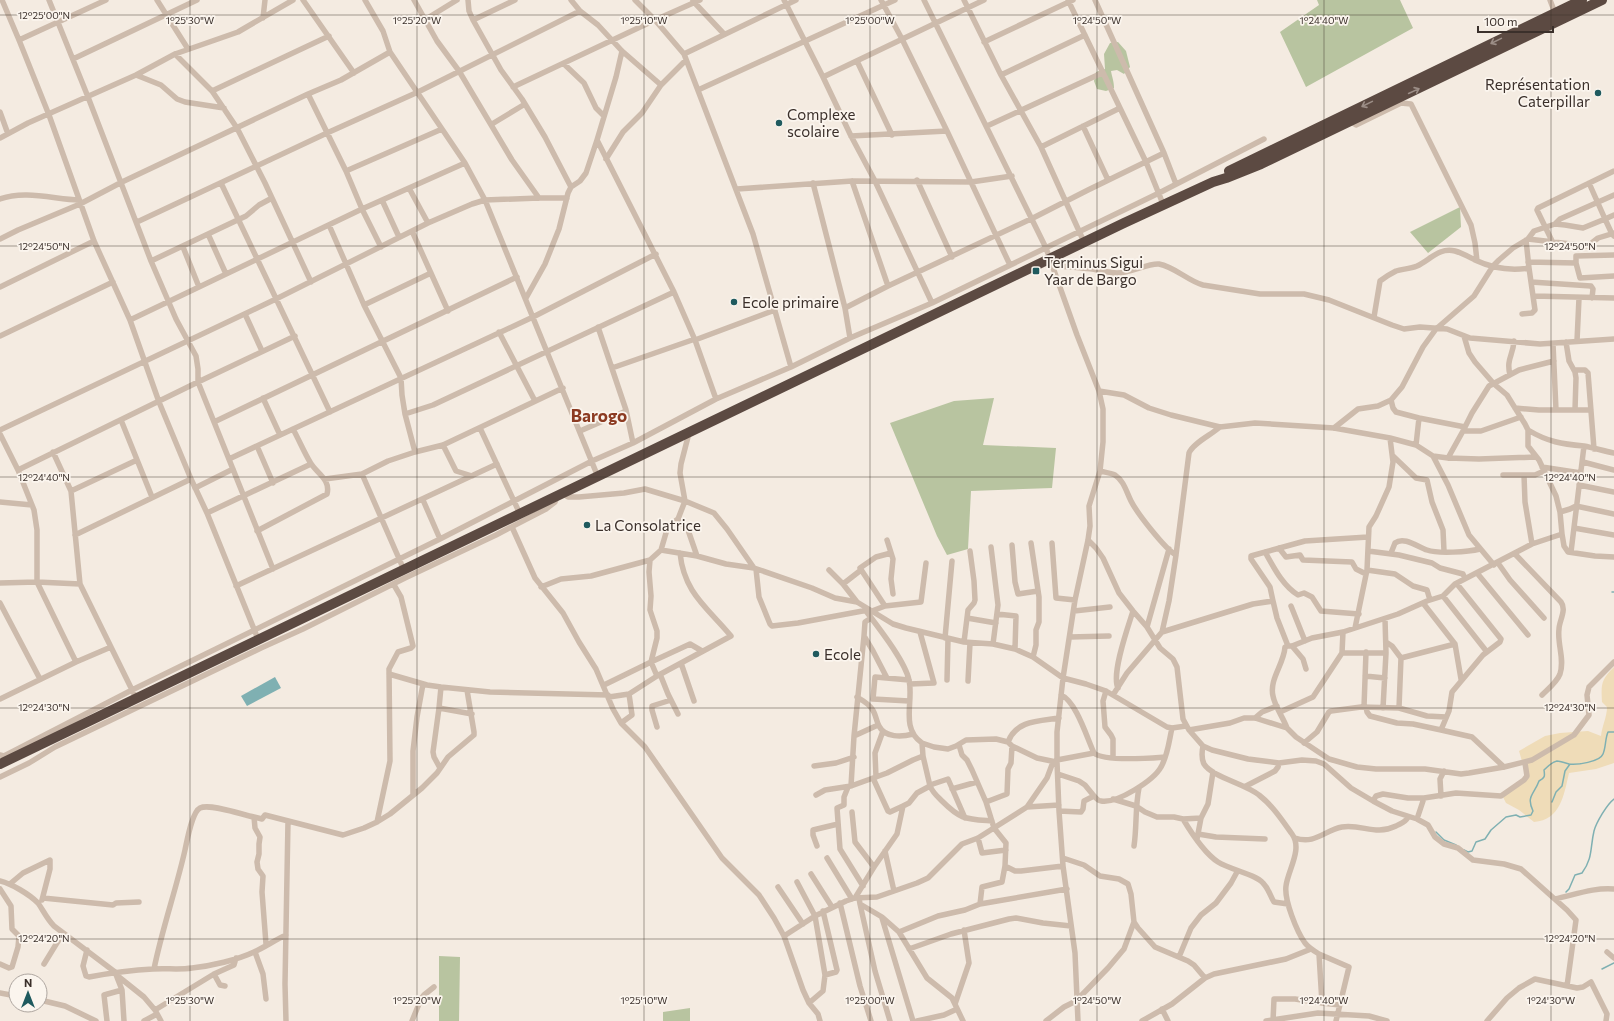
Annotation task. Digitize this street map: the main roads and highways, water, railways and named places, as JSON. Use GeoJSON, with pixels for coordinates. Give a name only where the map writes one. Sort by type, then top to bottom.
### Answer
{"type":"FeatureCollection","features":[{"type":"Feature","properties":{"kind":"highway"},"geometry":{"type":"LineString","coordinates":[[1213,182],[1224,173],[1582,0]]}},
{"type":"Feature","properties":{"kind":"highway"},"geometry":{"type":"LineString","coordinates":[[0,764],[134,694],[257,635],[404,570],[1051,262],[1084,242],[1163,204],[1213,182],[1261,164],[1602,0]]}},
{"type":"Feature","properties":{"kind":"water"},"geometry":{"type":"Polygon","coordinates":[[[275,677],[281,688],[247,706],[241,696],[275,677]]]}},
{"type":"Feature","properties":{"kind":"waterway"},"geometry":{"type":"LineString","coordinates":[[1464,850],[1468,852],[1472,851],[1476,842],[1485,839],[1491,830],[1506,817],[1531,815],[1533,811],[1530,802],[1532,796],[1539,781],[1544,777],[1544,770],[1553,762],[1557,761],[1577,764],[1598,759],[1601,757],[1605,749],[1608,732],[1614,732]]}},
{"type":"Feature","properties":{"kind":"waterway"},"geometry":{"type":"LineString","coordinates":[[1552,802],[1556,792],[1562,786],[1565,771],[1570,764]]}},
{"type":"Feature","properties":{"kind":"waterway"},"geometry":{"type":"LineString","coordinates":[[1566,892],[1569,889],[1575,875],[1582,873],[1586,868],[1590,858],[1595,828],[1605,809],[1614,799]]}},
{"type":"Feature","properties":{"kind":"waterway"},"geometry":{"type":"LineString","coordinates":[[1436,832],[1444,840],[1456,845]]}},
{"type":"Feature","properties":{"kind":"waterway"},"geometry":{"type":"LineString","coordinates":[[1602,969],[1614,963]]}},
{"type":"Feature","properties":{"kind":"place","name":"Représentation Caterpillar"},"geometry":{"type":"Point","coordinates":[1598,93]}},
{"type":"Feature","properties":{"kind":"place","name":"Complexe scolaire"},"geometry":{"type":"Point","coordinates":[779,123]}},
{"type":"Feature","properties":{"kind":"place","name":"Terminus Sigui Yaar de Bargo"},"geometry":{"type":"Point","coordinates":[1036,271]}},
{"type":"Feature","properties":{"kind":"place","name":"Ecole primaire"},"geometry":{"type":"Point","coordinates":[734,302]}},
{"type":"Feature","properties":{"kind":"place","name":"La Consolatrice"},"geometry":{"type":"Point","coordinates":[587,525]}},
{"type":"Feature","properties":{"kind":"place","name":"Ecole"},"geometry":{"type":"Point","coordinates":[816,654]}},
{"type":"Feature","properties":{"kind":"district","name":"Barogo"},"geometry":{"type":"Point","coordinates":[599,415]}}]}
